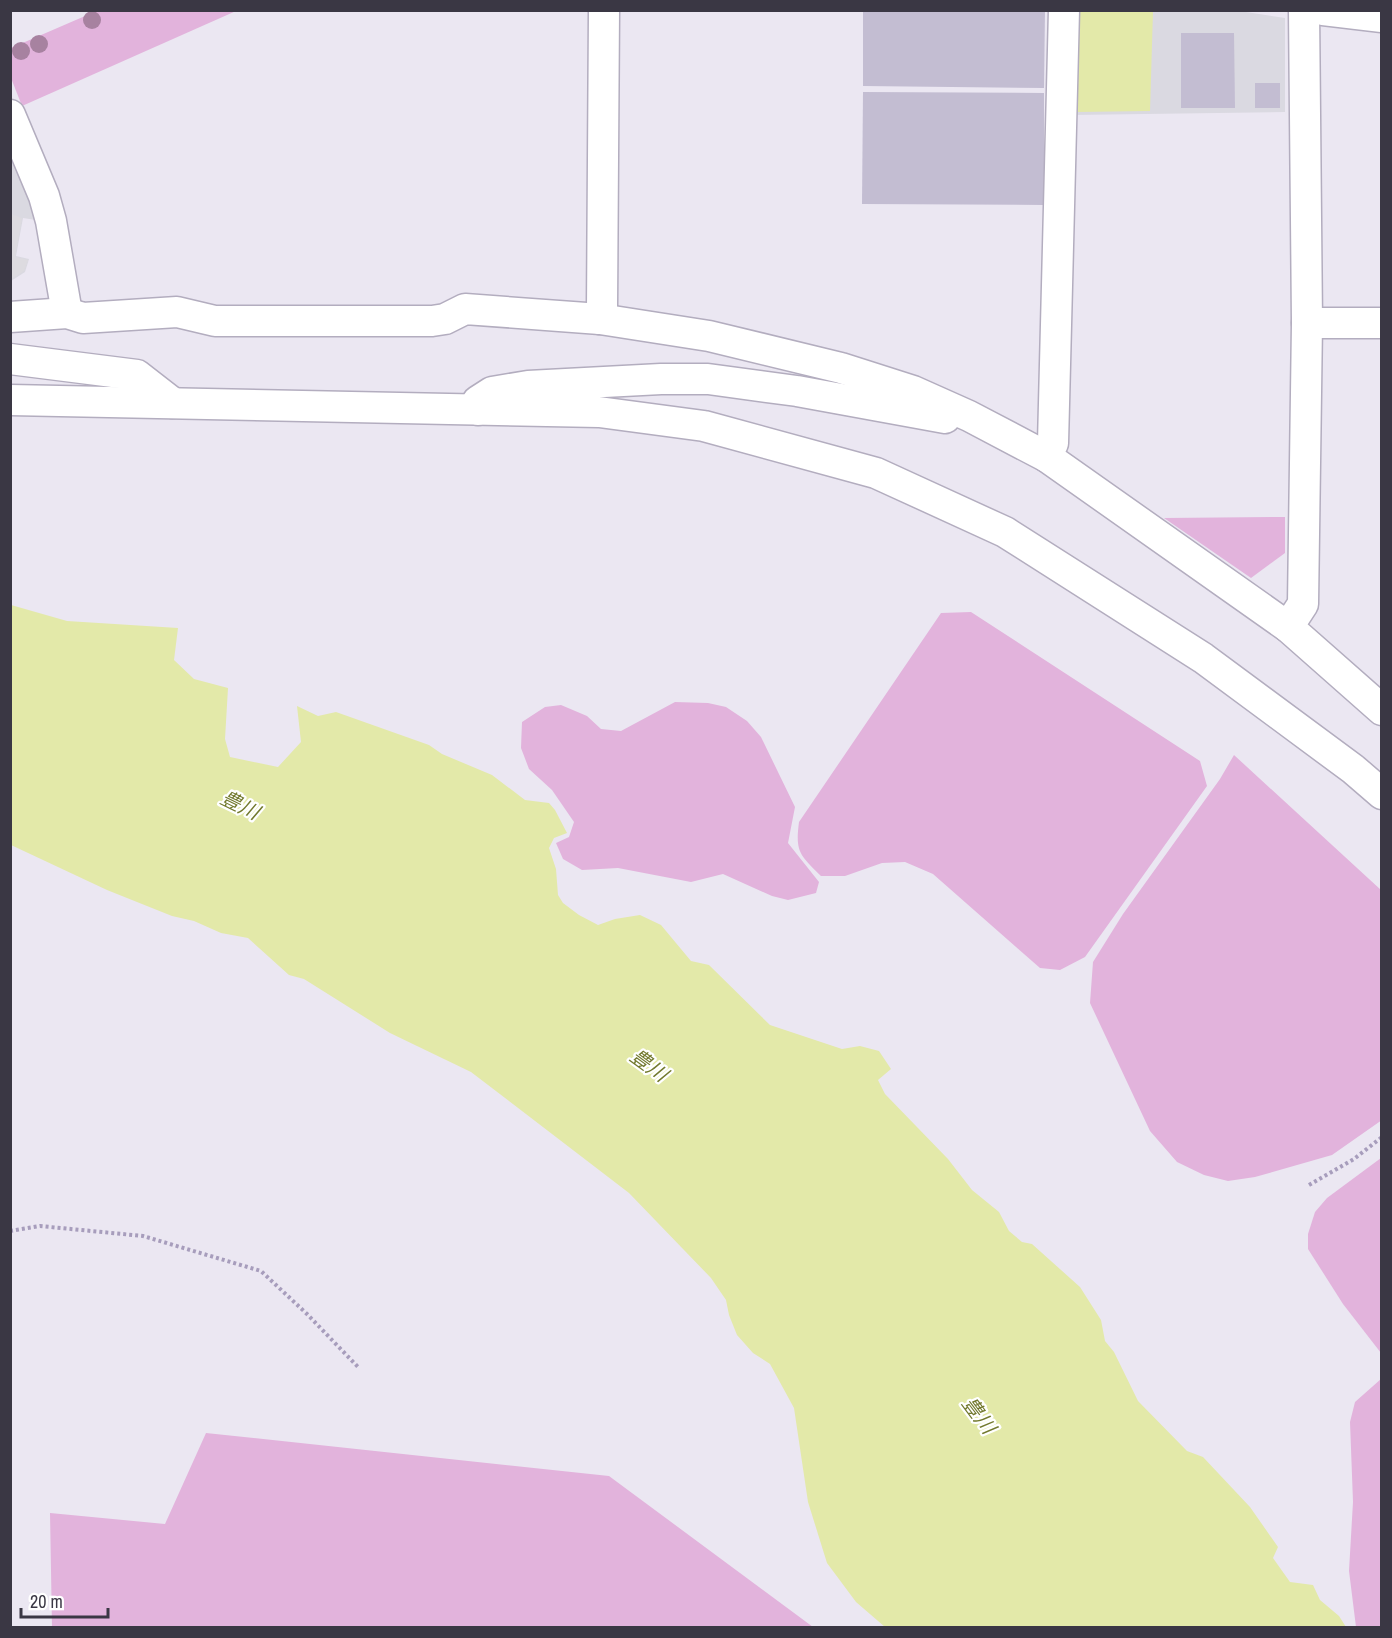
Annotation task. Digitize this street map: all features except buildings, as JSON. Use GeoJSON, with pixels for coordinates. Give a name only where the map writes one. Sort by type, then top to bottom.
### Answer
{"type":"FeatureCollection","features":[{"type":"Feature","properties":{"kind":"street"},"geometry":{"type":"LineString","coordinates":[[600,319],[604,10]]}},
{"type":"Feature","properties":{"kind":"street"},"geometry":{"type":"LineString","coordinates":[[1047,457],[1053,443],[1064,10]]}},
{"type":"Feature","properties":{"kind":"street"},"geometry":{"type":"LineString","coordinates":[[1288,627],[1303,604],[1307,323],[1304,10]]}},
{"type":"Feature","properties":{"kind":"street"},"geometry":{"type":"LineString","coordinates":[[1323,10],[1382,17]]}},
{"type":"Feature","properties":{"kind":"street"},"geometry":{"type":"LineString","coordinates":[[10,115],[44,196],[51,221],[67,313]]}},
{"type":"Feature","properties":{"kind":"street"},"geometry":{"type":"LineString","coordinates":[[10,317],[67,313],[83,318],[177,312],[215,321],[432,321],[445,319],[465,309],[600,319],[709,336],[841,368],[913,391],[969,416],[1047,457],[1288,627],[1382,710]]}},
{"type":"Feature","properties":{"kind":"street"},"geometry":{"type":"LineString","coordinates":[[1307,323],[1382,323]]}},
{"type":"Feature","properties":{"kind":"street"},"geometry":{"type":"LineString","coordinates":[[10,359],[137,375],[173,403]]}},
{"type":"Feature","properties":{"kind":"street"},"geometry":{"type":"LineString","coordinates":[[477,410],[478,401],[492,392],[528,386],[661,379],[708,379],[797,391],[954,420],[969,416]]}},
{"type":"Feature","properties":{"kind":"street"},"geometry":{"type":"LineString","coordinates":[[10,400],[599,412],[704,426],[876,473],[955,508],[1005,532],[1024,544],[1203,658],[1353,769],[1382,794]]}},
{"type":"Feature","properties":{"kind":"path"},"geometry":{"type":"LineString","coordinates":[[1309,1185],[1354,1159],[1382,1137]]}},
{"type":"Feature","properties":{"kind":"path"},"geometry":{"type":"LineString","coordinates":[[10,1231],[40,1226],[143,1236],[261,1271],[358,1367]]}},
{"type":"Feature","properties":{"kind":"shaded area"},"geometry":{"type":"Polygon","coordinates":[[[99,10],[236,11],[22,106],[11,78],[11,48],[99,10]]]}},
{"type":"Feature","properties":{"kind":"shaded area"},"geometry":{"type":"Polygon","coordinates":[[[1233,10],[1285,18],[1285,112],[1072,115],[1074,11],[1233,10]]]}},
{"type":"Feature","properties":{"kind":"shaded area"},"geometry":{"type":"Polygon","coordinates":[[[10,147],[36,212],[36,220],[23,218],[16,256],[29,259],[25,272],[11,281],[10,147]]]}},
{"type":"Feature","properties":{"kind":"shaded area"},"geometry":{"type":"Polygon","coordinates":[[[11,214],[22,218],[15,257],[28,260],[24,271],[11,279],[11,214]]]}},
{"type":"Feature","properties":{"kind":"shaded area"},"geometry":{"type":"Polygon","coordinates":[[[1285,517],[1285,553],[1251,578],[1164,518],[1285,517]]]}},
{"type":"Feature","properties":{"kind":"shaded area"},"geometry":{"type":"Polygon","coordinates":[[[971,612],[1200,761],[1207,786],[1085,957],[1060,970],[1040,968],[933,874],[905,862],[882,863],[845,876],[821,876],[804,858],[799,847],[799,822],[941,613],[971,612]]]}},
{"type":"Feature","properties":{"kind":"shaded area"},"geometry":{"type":"Polygon","coordinates":[[[675,702],[708,703],[726,707],[747,721],[761,737],[795,807],[788,843],[819,882],[816,893],[788,900],[772,896],[723,874],[691,882],[618,868],[582,870],[563,859],[556,843],[569,837],[574,822],[552,790],[529,769],[521,748],[522,722],[545,707],[561,705],[587,716],[601,729],[621,731],[675,702]]]}},
{"type":"Feature","properties":{"kind":"shaded area"},"geometry":{"type":"Polygon","coordinates":[[[1234,755],[1381,890],[1382,1120],[1332,1155],[1255,1177],[1228,1181],[1204,1175],[1177,1162],[1150,1131],[1090,1003],[1093,962],[1123,914],[1220,779],[1234,755]]]}},
{"type":"Feature","properties":{"kind":"shaded area"},"geometry":{"type":"Polygon","coordinates":[[[1381,1158],[1381,1353],[1343,1304],[1308,1249],[1308,1234],[1315,1212],[1327,1198],[1381,1158]]]}},
{"type":"Feature","properties":{"kind":"shaded area"},"geometry":{"type":"Polygon","coordinates":[[[1381,1379],[1381,1627],[1356,1627],[1349,1571],[1353,1502],[1350,1422],[1355,1402],[1381,1379]]]}},
{"type":"Feature","properties":{"kind":"shaded area"},"geometry":{"type":"Polygon","coordinates":[[[206,1433],[609,1476],[813,1627],[52,1627],[50,1513],[165,1524],[206,1433]]]}},
{"type":"Feature","properties":{"kind":"water"},"geometry":{"type":"Polygon","coordinates":[[[1078,11],[1153,11],[1150,111],[1076,112],[1078,11]]]}},
{"type":"Feature","properties":{"kind":"water","name":"豊川"},"geometry":{"type":"Polygon","coordinates":[[[11,605],[67,621],[178,628],[174,660],[194,679],[228,688],[225,739],[230,757],[278,767],[301,742],[297,706],[318,716],[336,712],[429,745],[442,754],[492,775],[525,800],[549,803],[567,833],[554,838],[549,848],[556,869],[558,895],[563,903],[598,925],[615,919],[640,915],[661,925],[691,961],[709,965],[770,1025],[842,1049],[860,1046],[879,1051],[891,1069],[878,1080],[885,1094],[948,1159],[972,1190],[999,1212],[1009,1231],[1022,1242],[1032,1244],[1080,1287],[1101,1320],[1105,1341],[1114,1352],[1138,1401],[1187,1451],[1203,1457],[1250,1507],[1278,1547],[1273,1558],[1290,1582],[1313,1585],[1320,1600],[1339,1616],[1346,1627],[885,1627],[856,1602],[827,1563],[808,1502],[794,1408],[770,1364],[753,1353],[737,1335],[726,1300],[711,1278],[629,1193],[471,1072],[390,1033],[304,979],[289,975],[248,938],[221,933],[194,921],[172,916],[107,890],[11,845],[11,605]]]}}]}
